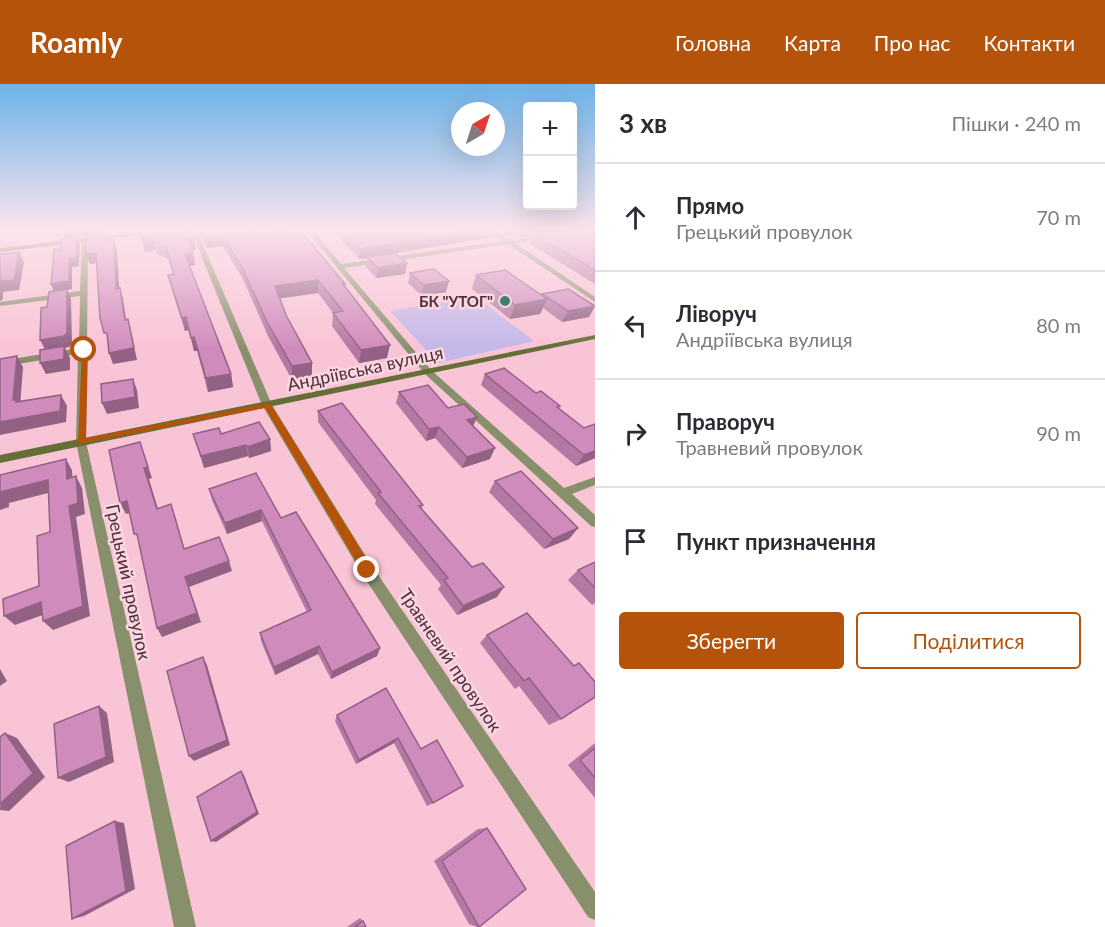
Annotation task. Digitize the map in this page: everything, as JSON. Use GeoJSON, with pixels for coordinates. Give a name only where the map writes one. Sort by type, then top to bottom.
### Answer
{"type":"FeatureCollection","features":[{"type":"Feature","properties":{"kind":"street","name":"Грецький провулок"},"geometry":{"type":"LineString","coordinates":[[84,270],[81,442],[185,927]]}},
{"type":"Feature","properties":{"kind":"street","name":"Травневий провулок"},"geometry":{"type":"LineString","coordinates":[[211,270],[267,405],[367,570],[595,910]]}},
{"type":"Feature","properties":{"kind":"street"},"geometry":{"type":"LineString","coordinates":[[346,270],[428,372],[595,522]]}},
{"type":"Feature","properties":{"kind":"street"},"geometry":{"type":"LineString","coordinates":[[551,270],[595,300]]}},
{"type":"Feature","properties":{"kind":"street"},"geometry":{"type":"LineString","coordinates":[[0,304],[84,293]]}},
{"type":"Feature","properties":{"kind":"street","name":"Андріївська вулиця"},"geometry":{"type":"LineString","coordinates":[[0,459],[595,337]]}},
{"type":"Feature","properties":{"kind":"street"},"geometry":{"type":"LineString","coordinates":[[0,364],[84,350]]}},
{"type":"Feature","properties":{"kind":"street"},"geometry":{"type":"LineString","coordinates":[[562,493],[595,481]]}},
{"type":"Feature","properties":{"kind":"shaded area"},"geometry":{"type":"Polygon","coordinates":[[[475,296],[534,341],[438,363],[390,311],[475,296]]]}},
{"type":"Feature","properties":{"kind":"building"},"geometry":{"type":"Polygon","coordinates":[[[0,270],[16,270],[14,280],[0,281],[0,270]]]}},
{"type":"Feature","properties":{"kind":"building"},"geometry":{"type":"Polygon","coordinates":[[[52,270],[69,270],[69,281],[51,284],[52,270]]]}},
{"type":"Feature","properties":{"kind":"building"},"geometry":{"type":"Polygon","coordinates":[[[97,270],[115,270],[116,289],[120,288],[125,320],[128,319],[134,348],[109,353],[107,333],[104,333],[100,318],[97,270]]]}},
{"type":"Feature","properties":{"kind":"building"},"geometry":{"type":"Polygon","coordinates":[[[173,270],[191,270],[231,374],[206,378],[194,337],[191,338],[186,317],[182,318],[168,275],[174,274],[173,270]]]}},
{"type":"Feature","properties":{"kind":"building"},"geometry":{"type":"Polygon","coordinates":[[[244,270],[334,270],[390,345],[361,350],[333,313],[343,311],[318,280],[275,286],[286,315],[312,363],[292,366],[267,322],[244,270]]]}},
{"type":"Feature","properties":{"kind":"building"},"geometry":{"type":"Polygon","coordinates":[[[436,270],[449,281],[424,285],[410,273],[436,270]]]}},
{"type":"Feature","properties":{"kind":"building"},"geometry":{"type":"Polygon","coordinates":[[[505,270],[547,299],[515,305],[476,275],[505,270]]]}},
{"type":"Feature","properties":{"kind":"building"},"geometry":{"type":"Polygon","coordinates":[[[67,289],[67,333],[64,336],[40,340],[41,308],[47,307],[49,292],[67,289]]]}},
{"type":"Feature","properties":{"kind":"building"},"geometry":{"type":"Polygon","coordinates":[[[568,289],[595,306],[568,311],[542,294],[568,289]]]}},
{"type":"Feature","properties":{"kind":"building"},"geometry":{"type":"Polygon","coordinates":[[[64,346],[64,359],[40,363],[40,350],[64,346]]]}},
{"type":"Feature","properties":{"kind":"building"},"geometry":{"type":"Polygon","coordinates":[[[17,356],[13,400],[16,402],[61,395],[60,411],[0,422],[0,359],[17,356]]]}},
{"type":"Feature","properties":{"kind":"building"},"geometry":{"type":"Polygon","coordinates":[[[504,368],[536,393],[541,391],[584,428],[595,424],[595,451],[584,455],[485,374],[504,368]]]}},
{"type":"Feature","properties":{"kind":"building"},"geometry":{"type":"Polygon","coordinates":[[[133,379],[135,397],[102,403],[101,384],[133,379]]]}},
{"type":"Feature","properties":{"kind":"building"},"geometry":{"type":"Polygon","coordinates":[[[428,385],[448,408],[464,404],[477,417],[467,420],[495,448],[467,457],[439,427],[429,429],[399,392],[428,385]]]}},
{"type":"Feature","properties":{"kind":"building"},"geometry":{"type":"Polygon","coordinates":[[[342,403],[423,505],[419,506],[472,567],[483,563],[504,587],[463,606],[444,580],[448,578],[378,493],[381,492],[318,411],[342,403]]]}},
{"type":"Feature","properties":{"kind":"building"},"geometry":{"type":"Polygon","coordinates":[[[259,422],[270,439],[248,447],[246,445],[201,456],[193,434],[219,428],[221,434],[259,422]]]}},
{"type":"Feature","properties":{"kind":"building"},"geometry":{"type":"Polygon","coordinates":[[[140,442],[148,467],[144,468],[157,509],[171,504],[184,549],[219,537],[229,561],[185,577],[197,613],[157,628],[137,534],[134,534],[127,501],[120,503],[109,450],[140,442]]]}},
{"type":"Feature","properties":{"kind":"building"},"geometry":{"type":"Polygon","coordinates":[[[66,459],[67,479],[76,476],[78,503],[69,506],[83,606],[43,621],[41,602],[4,616],[3,599],[39,586],[37,536],[50,532],[48,480],[0,492],[0,475],[66,459]]]}},
{"type":"Feature","properties":{"kind":"building"},"geometry":{"type":"Polygon","coordinates":[[[521,471],[578,528],[553,539],[495,481],[521,471]]]}},
{"type":"Feature","properties":{"kind":"building"},"geometry":{"type":"Polygon","coordinates":[[[256,473],[281,518],[296,512],[380,648],[332,672],[319,646],[274,667],[260,633],[311,610],[261,510],[225,523],[209,489],[256,473]]]}},
{"type":"Feature","properties":{"kind":"building"},"geometry":{"type":"Polygon","coordinates":[[[595,562],[595,588],[578,570],[595,562]]]}},
{"type":"Feature","properties":{"kind":"building"},"geometry":{"type":"Polygon","coordinates":[[[527,613],[574,666],[579,663],[595,682],[595,697],[561,719],[529,678],[524,681],[487,635],[527,613]]]}},
{"type":"Feature","properties":{"kind":"building"},"geometry":{"type":"Polygon","coordinates":[[[203,657],[227,740],[189,756],[167,671],[203,657]]]}},
{"type":"Feature","properties":{"kind":"building"},"geometry":{"type":"Polygon","coordinates":[[[386,688],[421,749],[437,740],[463,786],[433,803],[398,738],[359,760],[337,715],[386,688]]]}},
{"type":"Feature","properties":{"kind":"building"},"geometry":{"type":"Polygon","coordinates":[[[99,706],[106,757],[58,778],[54,724],[99,706]]]}},
{"type":"Feature","properties":{"kind":"building"},"geometry":{"type":"Polygon","coordinates":[[[5,733],[33,773],[0,804],[0,737],[5,733]]]}},
{"type":"Feature","properties":{"kind":"building"},"geometry":{"type":"Polygon","coordinates":[[[595,748],[595,778],[580,760],[595,748]]]}},
{"type":"Feature","properties":{"kind":"building"},"geometry":{"type":"Polygon","coordinates":[[[241,771],[257,812],[211,841],[197,797],[241,771]]]}},
{"type":"Feature","properties":{"kind":"building"},"geometry":{"type":"Polygon","coordinates":[[[115,821],[126,891],[72,919],[66,846],[115,821]]]}},
{"type":"Feature","properties":{"kind":"building"},"geometry":{"type":"Polygon","coordinates":[[[487,828],[526,889],[479,927],[442,861],[487,828]]]}},
{"type":"Feature","properties":{"kind":"building"},"geometry":{"type":"Polygon","coordinates":[[[363,921],[366,927],[355,927],[363,921]]]}},
{"type":"Feature","properties":{"kind":"place","name":"БК \"УТОГ\""},"geometry":{"type":"Point","coordinates":[505,301]}},
{"type":"Feature","properties":{"kind":"route"},"geometry":{"type":"LineString","coordinates":[[84,350],[81,442],[267,405],[367,570]]}}]}
